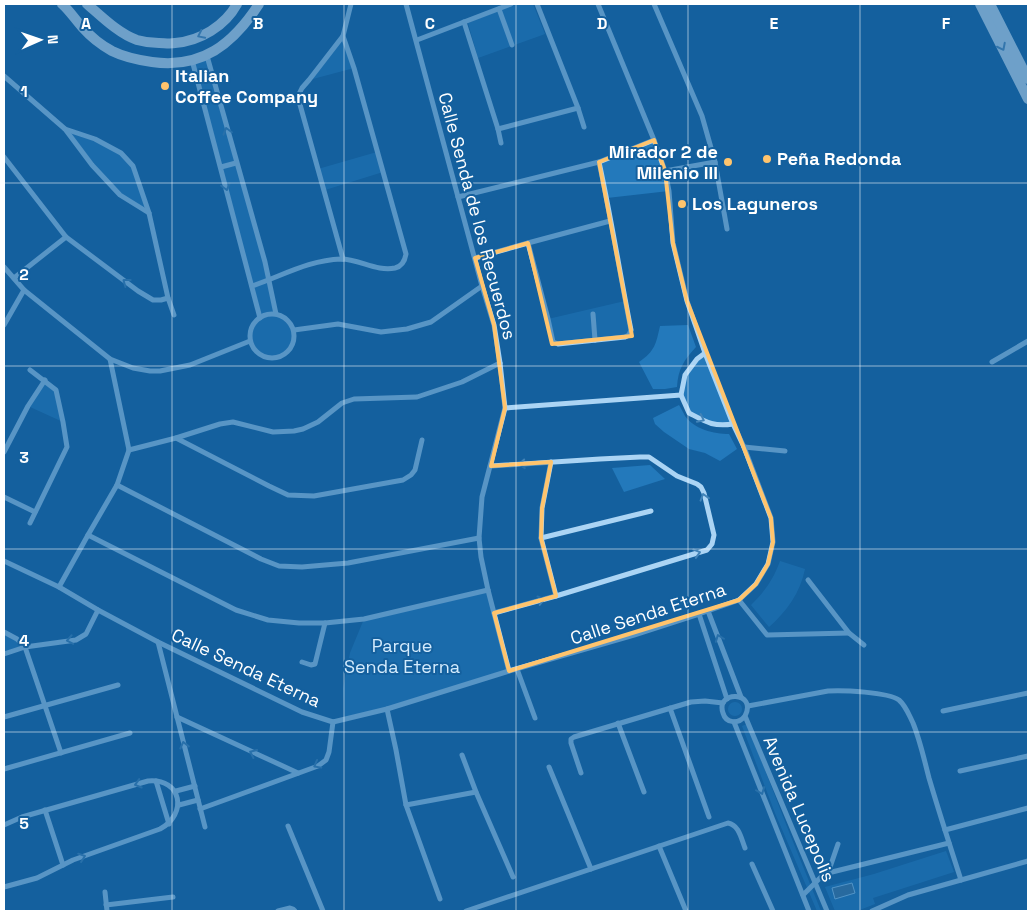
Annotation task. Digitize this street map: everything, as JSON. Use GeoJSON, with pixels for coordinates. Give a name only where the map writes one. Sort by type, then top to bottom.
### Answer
{"type":"FeatureCollection","features":[{"type":"Feature","properties":{"kind":"street"},"geometry":{"type":"LineString","coordinates":[[62,4],[84,29],[118,54],[146,61],[174,64],[207,56],[223,46],[235,35],[257,6]]}},
{"type":"Feature","properties":{"kind":"street"},"geometry":{"type":"LineString","coordinates":[[87,4],[123,32],[134,39],[148,43],[175,43],[198,38],[227,19],[239,4]]}},
{"type":"Feature","properties":{"kind":"street"},"geometry":{"type":"LineString","coordinates":[[239,4],[242,12],[247,13],[257,6]]}},
{"type":"Feature","properties":{"kind":"street"},"geometry":{"type":"LineString","coordinates":[[343,259],[299,101],[299,94],[343,36],[351,4]]}},
{"type":"Feature","properties":{"kind":"street","name":"Calle Senda de los Recuerdos"},"geometry":{"type":"LineString","coordinates":[[406,4],[494,325],[500,363],[505,408],[482,497],[479,538],[488,590],[509,671]]}},
{"type":"Feature","properties":{"kind":"street"},"geometry":{"type":"LineString","coordinates":[[417,40],[511,4]]}},
{"type":"Feature","properties":{"kind":"street"},"geometry":{"type":"LineString","coordinates":[[537,4],[584,127]]}},
{"type":"Feature","properties":{"kind":"street","name":"Calle Senda Eterna"},"geometry":{"type":"LineString","coordinates":[[4,561],[59,587],[158,642],[302,712],[333,722],[387,709],[634,635],[739,600],[756,584],[768,564],[773,542],[771,518],[744,447],[732,424],[687,300],[673,243],[669,192],[665,171],[598,4]]}},
{"type":"Feature","properties":{"kind":"street"},"geometry":{"type":"LineString","coordinates":[[654,4],[702,116],[715,162],[727,229]]}},
{"type":"Feature","properties":{"kind":"street"},"geometry":{"type":"LineString","coordinates":[[980,4],[1028,99]]}},
{"type":"Feature","properties":{"kind":"street"},"geometry":{"type":"LineString","coordinates":[[990,4],[1028,79]]}},
{"type":"Feature","properties":{"kind":"street"},"geometry":{"type":"LineString","coordinates":[[499,9],[512,45]]}},
{"type":"Feature","properties":{"kind":"street"},"geometry":{"type":"LineString","coordinates":[[221,23],[234,16],[238,18],[235,35]]}},
{"type":"Feature","properties":{"kind":"street"},"geometry":{"type":"LineString","coordinates":[[464,22],[501,143]]}},
{"type":"Feature","properties":{"kind":"street"},"geometry":{"type":"LineString","coordinates":[[118,54],[130,49],[131,45],[123,32]]}},
{"type":"Feature","properties":{"kind":"street"},"geometry":{"type":"LineString","coordinates":[[252,286],[300,266],[321,261],[343,259],[383,268],[397,268],[404,262],[406,254],[354,68],[343,36]]}},
{"type":"Feature","properties":{"kind":"street"},"geometry":{"type":"LineString","coordinates":[[146,61],[136,51],[137,47],[148,43]]}},
{"type":"Feature","properties":{"kind":"street"},"geometry":{"type":"LineString","coordinates":[[207,56],[269,280],[276,314]]}},
{"type":"Feature","properties":{"kind":"street"},"geometry":{"type":"LineString","coordinates":[[192,60],[260,318]]}},
{"type":"Feature","properties":{"kind":"street"},"geometry":{"type":"LineString","coordinates":[[4,76],[65,129],[92,165],[120,195],[148,213]]}},
{"type":"Feature","properties":{"kind":"street"},"geometry":{"type":"LineString","coordinates":[[498,129],[578,108]]}},
{"type":"Feature","properties":{"kind":"street"},"geometry":{"type":"LineString","coordinates":[[65,129],[95,138],[121,153],[133,166],[148,213],[168,298],[174,315]]}},
{"type":"Feature","properties":{"kind":"street"},"geometry":{"type":"LineString","coordinates":[[458,197],[599,162],[654,140]]}},
{"type":"Feature","properties":{"kind":"street"},"geometry":{"type":"LineString","coordinates":[[4,157],[66,236],[138,291],[153,300],[168,298]]}},
{"type":"Feature","properties":{"kind":"street"},"geometry":{"type":"LineString","coordinates":[[528,243],[553,342],[558,344],[629,335],[631,332],[599,162]]}},
{"type":"Feature","properties":{"kind":"street"},"geometry":{"type":"LineString","coordinates":[[665,171],[715,162]]}},
{"type":"Feature","properties":{"kind":"street"},"geometry":{"type":"LineString","coordinates":[[220,167],[236,163]]}},
{"type":"Feature","properties":{"kind":"street"},"geometry":{"type":"LineString","coordinates":[[475,258],[610,221]]}},
{"type":"Feature","properties":{"kind":"street"},"geometry":{"type":"LineString","coordinates":[[14,278],[66,236]]}},
{"type":"Feature","properties":{"kind":"street"},"geometry":{"type":"LineString","coordinates":[[4,267],[24,290],[110,359],[142,370],[160,371],[190,366],[250,341]]}},
{"type":"Feature","properties":{"kind":"street"},"geometry":{"type":"LineString","coordinates":[[294,330],[338,324],[381,332],[407,329],[431,322],[482,286]]}},
{"type":"Feature","properties":{"kind":"street"},"geometry":{"type":"LineString","coordinates":[[4,325],[24,290]]}},
{"type":"Feature","properties":{"kind":"street"},"geometry":{"type":"LineString","coordinates":[[276,314],[288,320],[294,330],[294,340],[292,347],[287,353],[273,359],[265,358],[253,348],[250,341],[251,328],[265,315],[276,314]]}},
{"type":"Feature","properties":{"kind":"street"},"geometry":{"type":"LineString","coordinates":[[593,314],[595,340]]}},
{"type":"Feature","properties":{"kind":"street"},"geometry":{"type":"LineString","coordinates":[[992,362],[1028,341]]}},
{"type":"Feature","properties":{"kind":"street"},"geometry":{"type":"LineString","coordinates":[[705,353],[697,359],[685,375],[681,395],[689,413],[707,423],[720,426],[732,424]]}},
{"type":"Feature","properties":{"kind":"street"},"geometry":{"type":"LineString","coordinates":[[59,587],[117,486],[129,450],[110,359]]}},
{"type":"Feature","properties":{"kind":"street"},"geometry":{"type":"LineString","coordinates":[[129,450],[233,422],[273,432],[294,430],[318,422],[342,403],[354,399],[417,397],[462,382],[500,363]]}},
{"type":"Feature","properties":{"kind":"street"},"geometry":{"type":"LineString","coordinates":[[30,370],[45,380],[57,392],[67,447],[30,523]]}},
{"type":"Feature","properties":{"kind":"street"},"geometry":{"type":"LineString","coordinates":[[4,452],[28,406],[45,380]]}},
{"type":"Feature","properties":{"kind":"street"},"geometry":{"type":"LineString","coordinates":[[505,408],[681,395]]}},
{"type":"Feature","properties":{"kind":"street"},"geometry":{"type":"LineString","coordinates":[[176,438],[288,495],[314,496],[403,480],[415,470],[422,440]]}},
{"type":"Feature","properties":{"kind":"street"},"geometry":{"type":"LineString","coordinates":[[744,447],[785,452]]}},
{"type":"Feature","properties":{"kind":"street"},"geometry":{"type":"LineString","coordinates":[[491,466],[600,458],[640,456],[649,458],[677,476],[697,484],[701,488],[704,493],[714,535],[712,544],[707,550],[494,613]]}},
{"type":"Feature","properties":{"kind":"street"},"geometry":{"type":"LineString","coordinates":[[551,462],[542,508],[541,538],[556,596]]}},
{"type":"Feature","properties":{"kind":"street"},"geometry":{"type":"LineString","coordinates":[[117,486],[260,559],[280,566],[302,567],[348,563],[479,538]]}},
{"type":"Feature","properties":{"kind":"street"},"geometry":{"type":"LineString","coordinates":[[4,497],[36,512]]}},
{"type":"Feature","properties":{"kind":"street"},"geometry":{"type":"LineString","coordinates":[[541,538],[651,511]]}},
{"type":"Feature","properties":{"kind":"street"},"geometry":{"type":"LineString","coordinates":[[88,535],[236,610],[268,620],[326,623],[364,618],[488,590]]}},
{"type":"Feature","properties":{"kind":"street"},"geometry":{"type":"LineString","coordinates":[[808,580],[849,633],[864,645]]}},
{"type":"Feature","properties":{"kind":"street"},"geometry":{"type":"LineString","coordinates":[[739,600],[767,635],[849,633]]}},
{"type":"Feature","properties":{"kind":"street"},"geometry":{"type":"LineString","coordinates":[[4,654],[25,647],[76,640],[86,634],[98,610]]}},
{"type":"Feature","properties":{"kind":"street"},"geometry":{"type":"LineString","coordinates":[[708,611],[741,698],[748,706],[746,716],[740,721],[734,722]]}},
{"type":"Feature","properties":{"kind":"street","name":"Avenida Lucepolis"},"geometry":{"type":"LineString","coordinates":[[700,614],[718,669],[725,701],[722,711],[725,717],[734,722],[809,911]]}},
{"type":"Feature","properties":{"kind":"street"},"geometry":{"type":"LineString","coordinates":[[302,662],[311,665],[315,664],[326,623]]}},
{"type":"Feature","properties":{"kind":"street"},"geometry":{"type":"LineString","coordinates":[[4,632],[17,639],[25,647],[61,753]]}},
{"type":"Feature","properties":{"kind":"street"},"geometry":{"type":"LineString","coordinates":[[158,642],[205,827]]}},
{"type":"Feature","properties":{"kind":"street"},"geometry":{"type":"LineString","coordinates":[[718,669],[729,665]]}},
{"type":"Feature","properties":{"kind":"street"},"geometry":{"type":"LineString","coordinates":[[517,669],[535,718]]}},
{"type":"Feature","properties":{"kind":"street"},"geometry":{"type":"LineString","coordinates":[[4,717],[118,685]]}},
{"type":"Feature","properties":{"kind":"street"},"geometry":{"type":"LineString","coordinates":[[748,706],[840,690],[890,696],[897,699],[904,705],[913,723],[961,880]]}},
{"type":"Feature","properties":{"kind":"street"},"geometry":{"type":"LineString","coordinates":[[943,711],[1028,693]]}},
{"type":"Feature","properties":{"kind":"street"},"geometry":{"type":"LineString","coordinates":[[581,773],[571,748],[571,739],[574,736],[691,702],[725,701],[734,696],[741,698]]}},
{"type":"Feature","properties":{"kind":"street"},"geometry":{"type":"LineString","coordinates":[[670,708],[709,817]]}},
{"type":"Feature","properties":{"kind":"street"},"geometry":{"type":"LineString","coordinates":[[387,709],[406,805],[440,899]]}},
{"type":"Feature","properties":{"kind":"street","name":"Avenida Lucepolis"},"geometry":{"type":"LineString","coordinates":[[746,716],[827,911]]}},
{"type":"Feature","properties":{"kind":"street"},"geometry":{"type":"LineString","coordinates":[[177,717],[298,773]]}},
{"type":"Feature","properties":{"kind":"street"},"geometry":{"type":"LineString","coordinates":[[200,809],[318,766],[326,760],[330,752],[333,722]]}},
{"type":"Feature","properties":{"kind":"street"},"geometry":{"type":"LineString","coordinates":[[618,723],[644,792]]}},
{"type":"Feature","properties":{"kind":"street"},"geometry":{"type":"LineString","coordinates":[[4,769],[130,733]]}},
{"type":"Feature","properties":{"kind":"street"},"geometry":{"type":"LineString","coordinates":[[462,755],[513,877]]}},
{"type":"Feature","properties":{"kind":"street"},"geometry":{"type":"LineString","coordinates":[[960,771],[1028,756]]}},
{"type":"Feature","properties":{"kind":"street"},"geometry":{"type":"LineString","coordinates":[[549,767],[591,869]]}},
{"type":"Feature","properties":{"kind":"street"},"geometry":{"type":"LineString","coordinates":[[156,780],[169,824]]}},
{"type":"Feature","properties":{"kind":"street"},"geometry":{"type":"LineString","coordinates":[[4,825],[22,817],[148,781],[156,780],[167,784],[176,791],[178,805],[169,824],[160,829],[73,860],[37,878],[4,887]]}},
{"type":"Feature","properties":{"kind":"street"},"geometry":{"type":"LineString","coordinates":[[176,791],[195,786]]}},
{"type":"Feature","properties":{"kind":"street"},"geometry":{"type":"LineString","coordinates":[[406,805],[476,792]]}},
{"type":"Feature","properties":{"kind":"street"},"geometry":{"type":"LineString","coordinates":[[178,805],[198,800]]}},
{"type":"Feature","properties":{"kind":"street"},"geometry":{"type":"LineString","coordinates":[[945,830],[1028,808]]}},
{"type":"Feature","properties":{"kind":"street"},"geometry":{"type":"LineString","coordinates":[[45,810],[63,865]]}},
{"type":"Feature","properties":{"kind":"street"},"geometry":{"type":"LineString","coordinates":[[466,911],[728,823],[734,824],[738,829],[745,848]]}},
{"type":"Feature","properties":{"kind":"street"},"geometry":{"type":"LineString","coordinates":[[288,826],[323,911]]}},
{"type":"Feature","properties":{"kind":"street"},"geometry":{"type":"LineString","coordinates":[[828,874],[838,844]]}},
{"type":"Feature","properties":{"kind":"street"},"geometry":{"type":"LineString","coordinates":[[803,895],[821,877],[828,874],[949,844]]}},
{"type":"Feature","properties":{"kind":"street"},"geometry":{"type":"LineString","coordinates":[[659,846],[686,911]]}},
{"type":"Feature","properties":{"kind":"street"},"geometry":{"type":"LineString","coordinates":[[872,911],[908,895],[1028,861]]}},
{"type":"Feature","properties":{"kind":"street"},"geometry":{"type":"LineString","coordinates":[[752,864],[773,911]]}},
{"type":"Feature","properties":{"kind":"street"},"geometry":{"type":"LineString","coordinates":[[105,892],[107,908],[173,898]]}},
{"type":"Feature","properties":{"kind":"street"},"geometry":{"type":"LineString","coordinates":[[489,904],[492,911]]}},
{"type":"Feature","properties":{"kind":"street"},"geometry":{"type":"LineString","coordinates":[[278,911],[291,908],[295,911]]}},
{"type":"Feature","properties":{"kind":"highlighted area"},"geometry":{"type":"Polygon","coordinates":[[[654,140],[665,171],[673,243],[687,301],[771,518],[773,542],[768,564],[756,584],[739,600],[509,671],[494,613],[556,596],[541,538],[542,508],[551,462],[491,466],[505,408],[494,325],[475,258],[528,243],[552,344],[632,336],[599,162],[654,140]]]}},
{"type":"Feature","properties":{"kind":"green space"},"geometry":{"type":"Polygon","coordinates":[[[515,4],[533,4],[545,34],[478,58],[468,23],[515,4]]]}},
{"type":"Feature","properties":{"kind":"green space"},"geometry":{"type":"Polygon","coordinates":[[[343,36],[354,68],[309,80],[343,36]]]}},
{"type":"Feature","properties":{"kind":"green space"},"geometry":{"type":"Polygon","coordinates":[[[207,56],[265,262],[276,314],[288,321],[294,333],[292,347],[285,355],[275,358],[265,356],[256,351],[250,342],[251,331],[260,318],[192,60],[207,56]]]}},
{"type":"Feature","properties":{"kind":"green space"},"geometry":{"type":"Polygon","coordinates":[[[65,129],[95,139],[121,153],[133,166],[149,213],[120,195],[65,129]]]}},
{"type":"Feature","properties":{"kind":"green space"},"geometry":{"type":"Polygon","coordinates":[[[654,140],[669,191],[607,198],[599,162],[654,140]]]}},
{"type":"Feature","properties":{"kind":"green space"},"geometry":{"type":"Polygon","coordinates":[[[377,152],[383,172],[325,190],[318,169],[377,152]]]}},
{"type":"Feature","properties":{"kind":"green space"},"geometry":{"type":"Polygon","coordinates":[[[625,301],[629,335],[555,344],[548,319],[625,301]]]}},
{"type":"Feature","properties":{"kind":"green space"},"geometry":{"type":"Polygon","coordinates":[[[688,325],[696,347],[682,365],[677,387],[653,389],[639,362],[654,347],[660,326],[688,325]]]}},
{"type":"Feature","properties":{"kind":"green space"},"geometry":{"type":"Polygon","coordinates":[[[705,353],[733,424],[720,426],[689,413],[681,395],[685,375],[705,353]]]}},
{"type":"Feature","properties":{"kind":"green space"},"geometry":{"type":"Polygon","coordinates":[[[45,380],[56,390],[63,422],[28,406],[45,380]]]}},
{"type":"Feature","properties":{"kind":"green space"},"geometry":{"type":"Polygon","coordinates":[[[679,405],[689,421],[699,427],[711,432],[729,434],[737,449],[720,461],[705,453],[689,449],[655,424],[653,418],[679,405]]]}},
{"type":"Feature","properties":{"kind":"green space"},"geometry":{"type":"Polygon","coordinates":[[[650,465],[665,479],[624,492],[612,468],[650,465]]]}},
{"type":"Feature","properties":{"kind":"green space"},"geometry":{"type":"Polygon","coordinates":[[[780,561],[805,569],[800,586],[792,601],[782,615],[769,627],[751,605],[775,574],[780,561]]]}},
{"type":"Feature","properties":{"kind":"green space","name":"Parque Senda Eterna"},"geometry":{"type":"Polygon","coordinates":[[[488,590],[509,671],[344,720],[343,689],[350,653],[364,619],[488,590]]]}},
{"type":"Feature","properties":{"kind":"green space"},"geometry":{"type":"Polygon","coordinates":[[[4,632],[25,647],[4,654],[4,632]]]}},
{"type":"Feature","properties":{"kind":"green space"},"geometry":{"type":"Polygon","coordinates":[[[732,702],[738,702],[742,709],[738,716],[732,716],[728,712],[728,706],[732,702]]]}},
{"type":"Feature","properties":{"kind":"green space"},"geometry":{"type":"Polygon","coordinates":[[[747,724],[821,911],[817,911],[775,813],[742,726],[747,724]]]}},
{"type":"Feature","properties":{"kind":"green space"},"geometry":{"type":"Polygon","coordinates":[[[946,851],[954,872],[873,898],[875,904],[857,911],[835,911],[825,887],[874,874],[946,851]]]}},
{"type":"Feature","properties":{"kind":"shaded area"},"geometry":{"type":"Polygon","coordinates":[[[852,883],[855,893],[835,899],[832,888],[852,883]]]}},
{"type":"Feature","properties":{"kind":"place","name":"Italian Coffee Company"},"geometry":{"type":"Point","coordinates":[165,86]}},
{"type":"Feature","properties":{"kind":"place","name":"Peña Redonda"},"geometry":{"type":"Point","coordinates":[767,159]}},
{"type":"Feature","properties":{"kind":"place","name":"Mirador 2 de Milenio III"},"geometry":{"type":"Point","coordinates":[728,162]}},
{"type":"Feature","properties":{"kind":"place","name":"Los Laguneros"},"geometry":{"type":"Point","coordinates":[682,204]}}]}
